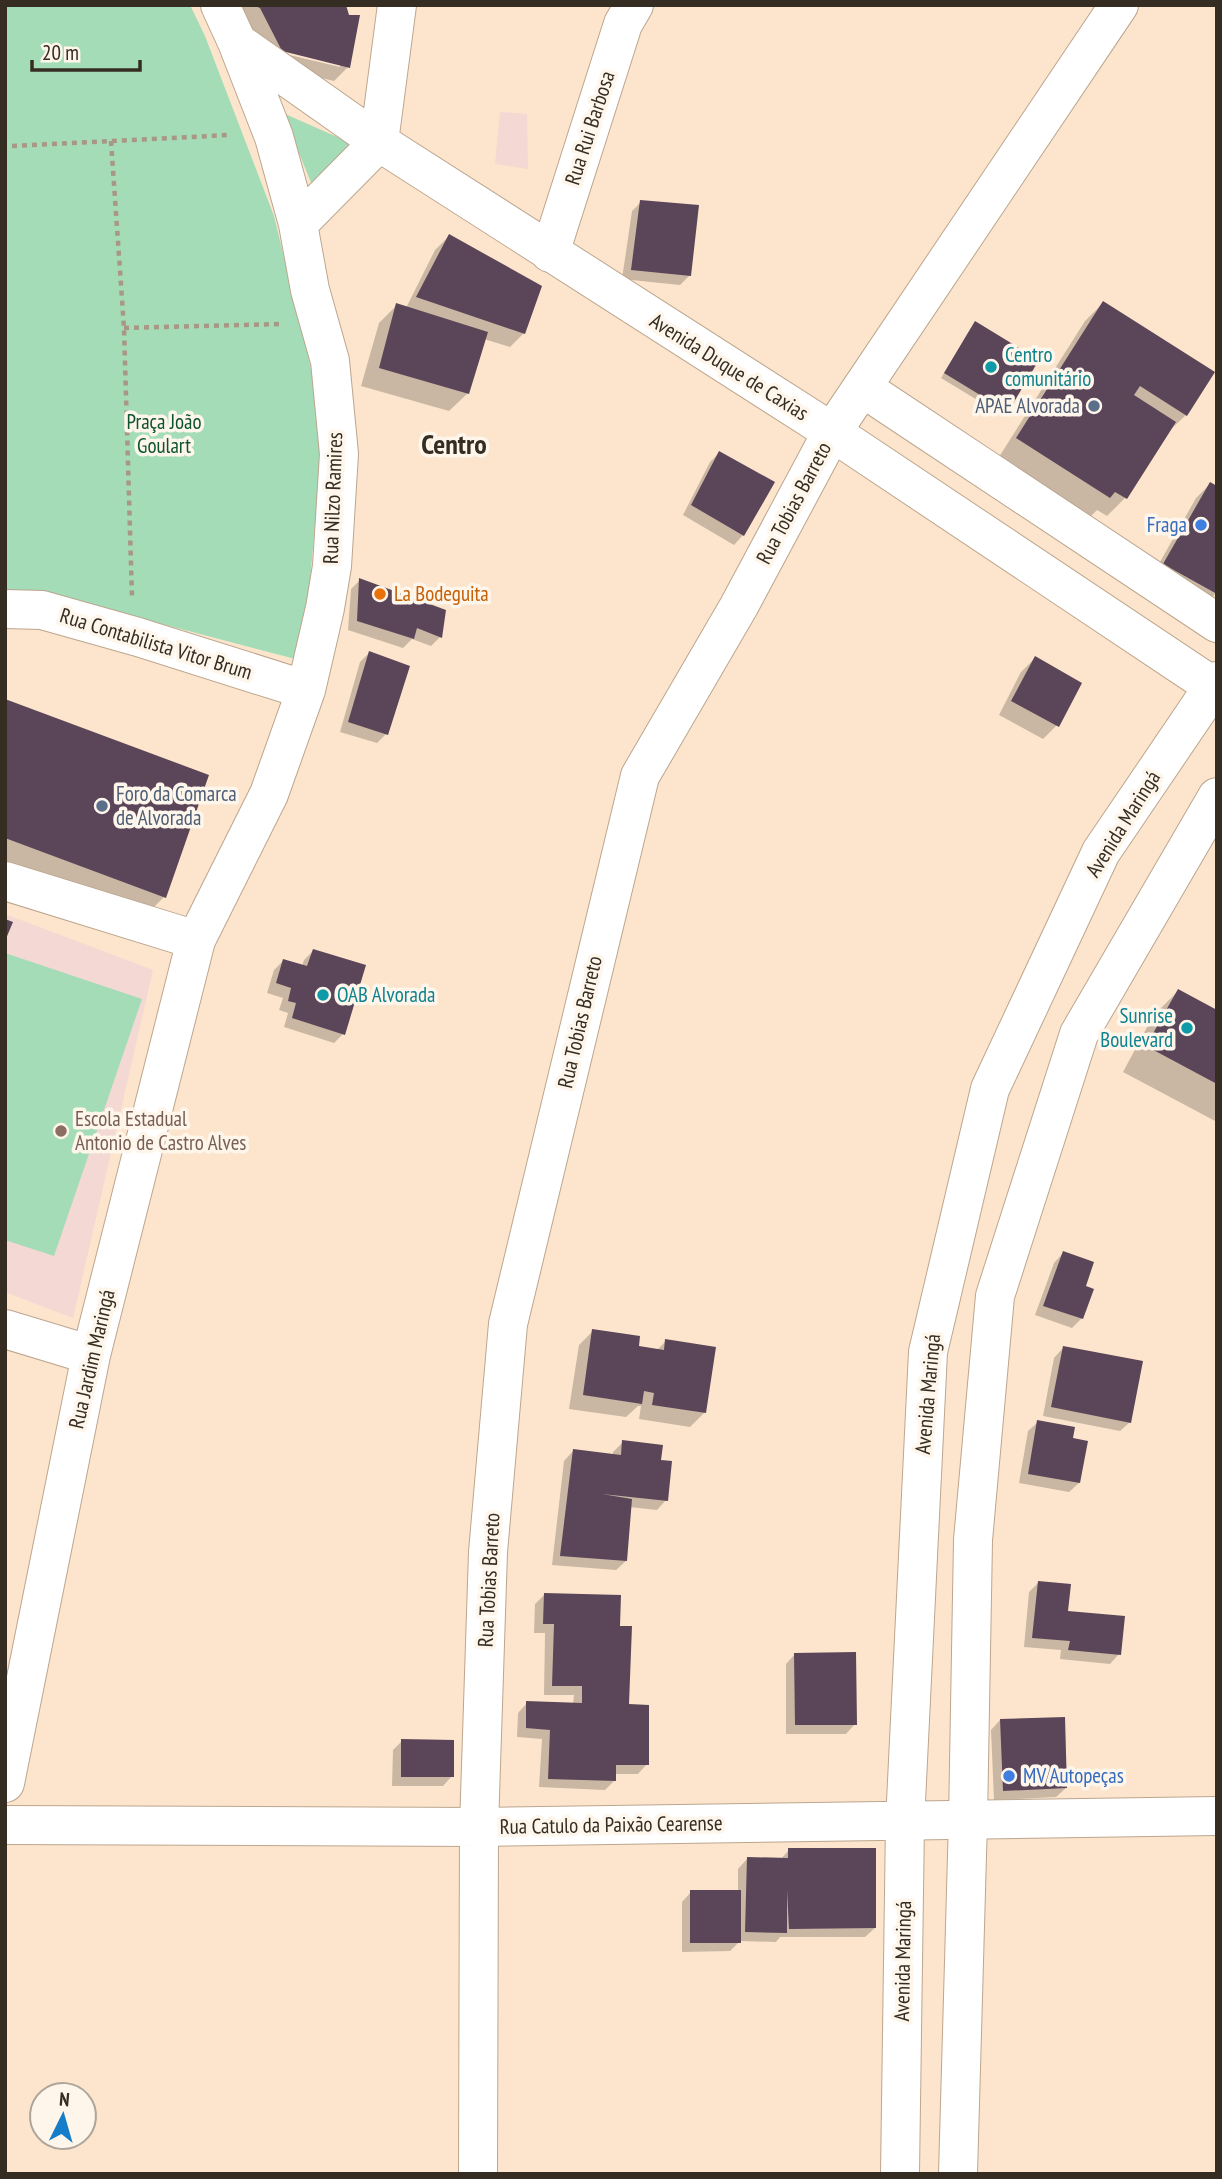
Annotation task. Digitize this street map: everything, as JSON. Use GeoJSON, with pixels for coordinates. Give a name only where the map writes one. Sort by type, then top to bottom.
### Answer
{"type":"FeatureCollection","features":[{"type":"Feature","properties":{"kind":"street","name":"Rua Nilzo Ramires"},"geometry":{"type":"LineString","coordinates":[[196,940],[269,794],[306,690],[332,566],[339,454],[330,361],[310,290],[299,224],[274,137],[220,5]]}},
{"type":"Feature","properties":{"kind":"street"},"geometry":{"type":"LineString","coordinates":[[299,224],[379,142],[397,5]]}},
{"type":"Feature","properties":{"kind":"street","name":"Rua Rui Barbosa"},"geometry":{"type":"LineString","coordinates":[[550,253],[623,24],[635,5]]}},
{"type":"Feature","properties":{"kind":"street","name":"Rua Tobias Barreto"},"geometry":{"type":"LineString","coordinates":[[478,2174],[479,1827],[488,1552],[508,1324],[640,776],[739,606],[832,432],[1119,5]]}},
{"type":"Feature","properties":{"kind":"street","name":"Avenida Duque de Caxias"},"geometry":{"type":"LineString","coordinates":[[237,42],[379,142],[832,432],[1216,685]]}},
{"type":"Feature","properties":{"kind":"street"},"geometry":{"type":"LineString","coordinates":[[863,388],[1217,623]]}},
{"type":"Feature","properties":{"kind":"street","name":"Rua Contabilista Vitor Brum"},"geometry":{"type":"LineString","coordinates":[[5,609],[42,610],[306,690]]}},
{"type":"Feature","properties":{"kind":"street","name":"Avenida Maringá"},"geometry":{"type":"LineString","coordinates":[[900,2174],[905,1822],[928,1352],[990,1089],[1101,852],[1216,685]]}},
{"type":"Feature","properties":{"kind":"street"},"geometry":{"type":"LineString","coordinates":[[958,2174],[973,1540],[995,1296],[1079,1034],[1217,797]]}},
{"type":"Feature","properties":{"kind":"street"},"geometry":{"type":"LineString","coordinates":[[5,881],[196,940]]}},
{"type":"Feature","properties":{"kind":"street","name":"Rua Jardim Maringá"},"geometry":{"type":"LineString","coordinates":[[5,1783],[91,1355],[196,940]]}},
{"type":"Feature","properties":{"kind":"street"},"geometry":{"type":"LineString","coordinates":[[5,1329],[91,1355]]}},
{"type":"Feature","properties":{"kind":"street","name":"Rua Catulo da Paixão Cearense"},"geometry":{"type":"LineString","coordinates":[[5,1825],[479,1827],[1217,1816]]}},
{"type":"Feature","properties":{"kind":"path"},"geometry":{"type":"LineString","coordinates":[[12,146],[229,135]]}},
{"type":"Feature","properties":{"kind":"path"},"geometry":{"type":"LineString","coordinates":[[111,141],[124,328],[132,602]]}},
{"type":"Feature","properties":{"kind":"path"},"geometry":{"type":"LineString","coordinates":[[124,328],[285,324]]}},
{"type":"Feature","properties":{"kind":"shaded area"},"geometry":{"type":"Polygon","coordinates":[[[500,112],[527,114],[528,169],[495,164],[500,112]]]}},
{"type":"Feature","properties":{"kind":"shaded area","name":"Escola Estadual Antonio de Castro Alves"},"geometry":{"type":"Polygon","coordinates":[[[5,914],[153,970],[73,1318],[5,1292],[5,914]]]}},
{"type":"Feature","properties":{"kind":"green space","name":"Praça João Goulart"},"geometry":{"type":"Polygon","coordinates":[[[5,5],[190,5],[205,36],[274,216],[324,422],[303,661],[44,593],[5,592],[5,5]]]}},
{"type":"Feature","properties":{"kind":"green space"},"geometry":{"type":"Polygon","coordinates":[[[283,113],[362,148],[314,190],[283,113]]]}},
{"type":"Feature","properties":{"kind":"green space","name":"Escola Estadual Antonio de Castro Alves"},"geometry":{"type":"Polygon","coordinates":[[[5,953],[142,999],[54,1256],[5,1240],[5,953]]]}},
{"type":"Feature","properties":{"kind":"building"},"geometry":{"type":"Polygon","coordinates":[[[253,5],[346,5],[349,15],[360,15],[350,68],[282,51],[260,8],[253,5]]]}},
{"type":"Feature","properties":{"kind":"building"},"geometry":{"type":"Polygon","coordinates":[[[640,200],[699,205],[691,276],[631,270],[640,200]]]}},
{"type":"Feature","properties":{"kind":"building"},"geometry":{"type":"Polygon","coordinates":[[[449,234],[542,286],[525,334],[416,297],[449,234]]]}},
{"type":"Feature","properties":{"kind":"building","name":"APAE Alvorada"},"geometry":{"type":"Polygon","coordinates":[[[1103,301],[1215,372],[1187,416],[1140,386],[1134,395],[1176,422],[1127,499],[1115,492],[1110,498],[1016,438],[1103,301]]]}},
{"type":"Feature","properties":{"kind":"building"},"geometry":{"type":"Polygon","coordinates":[[[396,303],[488,332],[469,394],[379,368],[396,303]]]}},
{"type":"Feature","properties":{"kind":"building","name":"Centro comunitário"},"geometry":{"type":"Polygon","coordinates":[[[975,321],[1039,360],[1008,412],[944,373],[975,321]]]}},
{"type":"Feature","properties":{"kind":"building"},"geometry":{"type":"Polygon","coordinates":[[[719,451],[775,482],[744,536],[691,505],[719,451]]]}},
{"type":"Feature","properties":{"kind":"building","name":"Fraga"},"geometry":{"type":"Polygon","coordinates":[[[1210,482],[1217,486],[1217,594],[1163,564],[1210,482]]]}},
{"type":"Feature","properties":{"kind":"building","name":"La Bodeguita"},"geometry":{"type":"Polygon","coordinates":[[[359,578],[446,610],[442,638],[417,628],[414,639],[357,621],[359,578]]]}},
{"type":"Feature","properties":{"kind":"building"},"geometry":{"type":"Polygon","coordinates":[[[369,651],[410,666],[388,735],[348,722],[369,651]]]}},
{"type":"Feature","properties":{"kind":"building"},"geometry":{"type":"Polygon","coordinates":[[[1035,656],[1082,683],[1059,727],[1011,701],[1035,656]]]}},
{"type":"Feature","properties":{"kind":"building","name":"Foro da Comarca de Alvorada"},"geometry":{"type":"Polygon","coordinates":[[[5,699],[209,775],[166,898],[5,838],[5,699]]]}},
{"type":"Feature","properties":{"kind":"building"},"geometry":{"type":"Polygon","coordinates":[[[5,919],[13,922],[5,941],[5,919]]]}},
{"type":"Feature","properties":{"kind":"building","name":"OAB Alvorada"},"geometry":{"type":"Polygon","coordinates":[[[313,949],[366,965],[345,1035],[292,1018],[296,1003],[288,1001],[291,988],[276,983],[283,959],[307,966],[313,949]]]}},
{"type":"Feature","properties":{"kind":"building","name":"Sunrise Boulevard"},"geometry":{"type":"Polygon","coordinates":[[[1178,989],[1217,1010],[1217,1084],[1146,1046],[1178,989]]]}},
{"type":"Feature","properties":{"kind":"building"},"geometry":{"type":"Polygon","coordinates":[[[1063,1251],[1094,1262],[1086,1286],[1094,1289],[1083,1319],[1043,1306],[1063,1251]]]}},
{"type":"Feature","properties":{"kind":"building"},"geometry":{"type":"Polygon","coordinates":[[[592,1329],[640,1336],[639,1346],[664,1350],[665,1339],[716,1347],[706,1413],[652,1405],[654,1393],[644,1391],[642,1404],[583,1395],[592,1329]]]}},
{"type":"Feature","properties":{"kind":"building"},"geometry":{"type":"Polygon","coordinates":[[[1063,1346],[1143,1361],[1131,1423],[1051,1407],[1063,1346]]]}},
{"type":"Feature","properties":{"kind":"building"},"geometry":{"type":"Polygon","coordinates":[[[1037,1420],[1075,1427],[1073,1438],[1088,1441],[1080,1483],[1028,1474],[1037,1420]]]}},
{"type":"Feature","properties":{"kind":"building"},"geometry":{"type":"Polygon","coordinates":[[[622,1440],[663,1445],[661,1460],[672,1461],[668,1501],[602,1494],[632,1499],[627,1561],[560,1556],[573,1449],[621,1455],[622,1440]]]}},
{"type":"Feature","properties":{"kind":"building"},"geometry":{"type":"Polygon","coordinates":[[[1038,1581],[1071,1584],[1068,1611],[1125,1616],[1121,1655],[1068,1650],[1070,1641],[1032,1638],[1038,1581]]]}},
{"type":"Feature","properties":{"kind":"building"},"geometry":{"type":"Polygon","coordinates":[[[544,1593],[621,1595],[620,1626],[632,1626],[629,1704],[649,1705],[649,1765],[616,1765],[616,1781],[548,1779],[550,1730],[526,1728],[526,1701],[582,1703],[582,1686],[552,1686],[554,1624],[543,1624],[544,1593]]]}},
{"type":"Feature","properties":{"kind":"building"},"geometry":{"type":"Polygon","coordinates":[[[856,1652],[857,1725],[795,1725],[794,1653],[856,1652]]]}},
{"type":"Feature","properties":{"kind":"building"},"geometry":{"type":"Polygon","coordinates":[[[1065,1717],[1067,1788],[1003,1791],[1000,1719],[1065,1717]]]}},
{"type":"Feature","properties":{"kind":"building"},"geometry":{"type":"Polygon","coordinates":[[[401,1739],[454,1740],[454,1777],[401,1777],[401,1739]]]}},
{"type":"Feature","properties":{"kind":"building"},"geometry":{"type":"Polygon","coordinates":[[[788,1848],[876,1848],[876,1928],[789,1929],[787,1890],[787,1933],[745,1932],[747,1857],[788,1858],[788,1848]]]}},
{"type":"Feature","properties":{"kind":"building"},"geometry":{"type":"Polygon","coordinates":[[[690,1890],[741,1890],[741,1943],[690,1943],[690,1890]]]}},
{"type":"Feature","properties":{"kind":"place","name":"Centro comunitário"},"geometry":{"type":"Point","coordinates":[991,367]}},
{"type":"Feature","properties":{"kind":"place","name":"APAE Alvorada"},"geometry":{"type":"Point","coordinates":[1094,406]}},
{"type":"Feature","properties":{"kind":"place","name":"Fraga"},"geometry":{"type":"Point","coordinates":[1201,525]}},
{"type":"Feature","properties":{"kind":"place","name":"La Bodeguita"},"geometry":{"type":"Point","coordinates":[380,594]}},
{"type":"Feature","properties":{"kind":"place","name":"Foro da Comarca de Alvorada"},"geometry":{"type":"Point","coordinates":[102,806]}},
{"type":"Feature","properties":{"kind":"place","name":"OAB Alvorada"},"geometry":{"type":"Point","coordinates":[323,995]}},
{"type":"Feature","properties":{"kind":"place","name":"Sunrise Boulevard"},"geometry":{"type":"Point","coordinates":[1187,1028]}},
{"type":"Feature","properties":{"kind":"place","name":"Escola Estadual Antonio de Castro Alves"},"geometry":{"type":"Point","coordinates":[61,1131]}},
{"type":"Feature","properties":{"kind":"place","name":"MV Autopeças"},"geometry":{"type":"Point","coordinates":[1009,1776]}},
{"type":"Feature","properties":{"kind":"district","name":"Centro"},"geometry":{"type":"Point","coordinates":[454,444]}}]}
